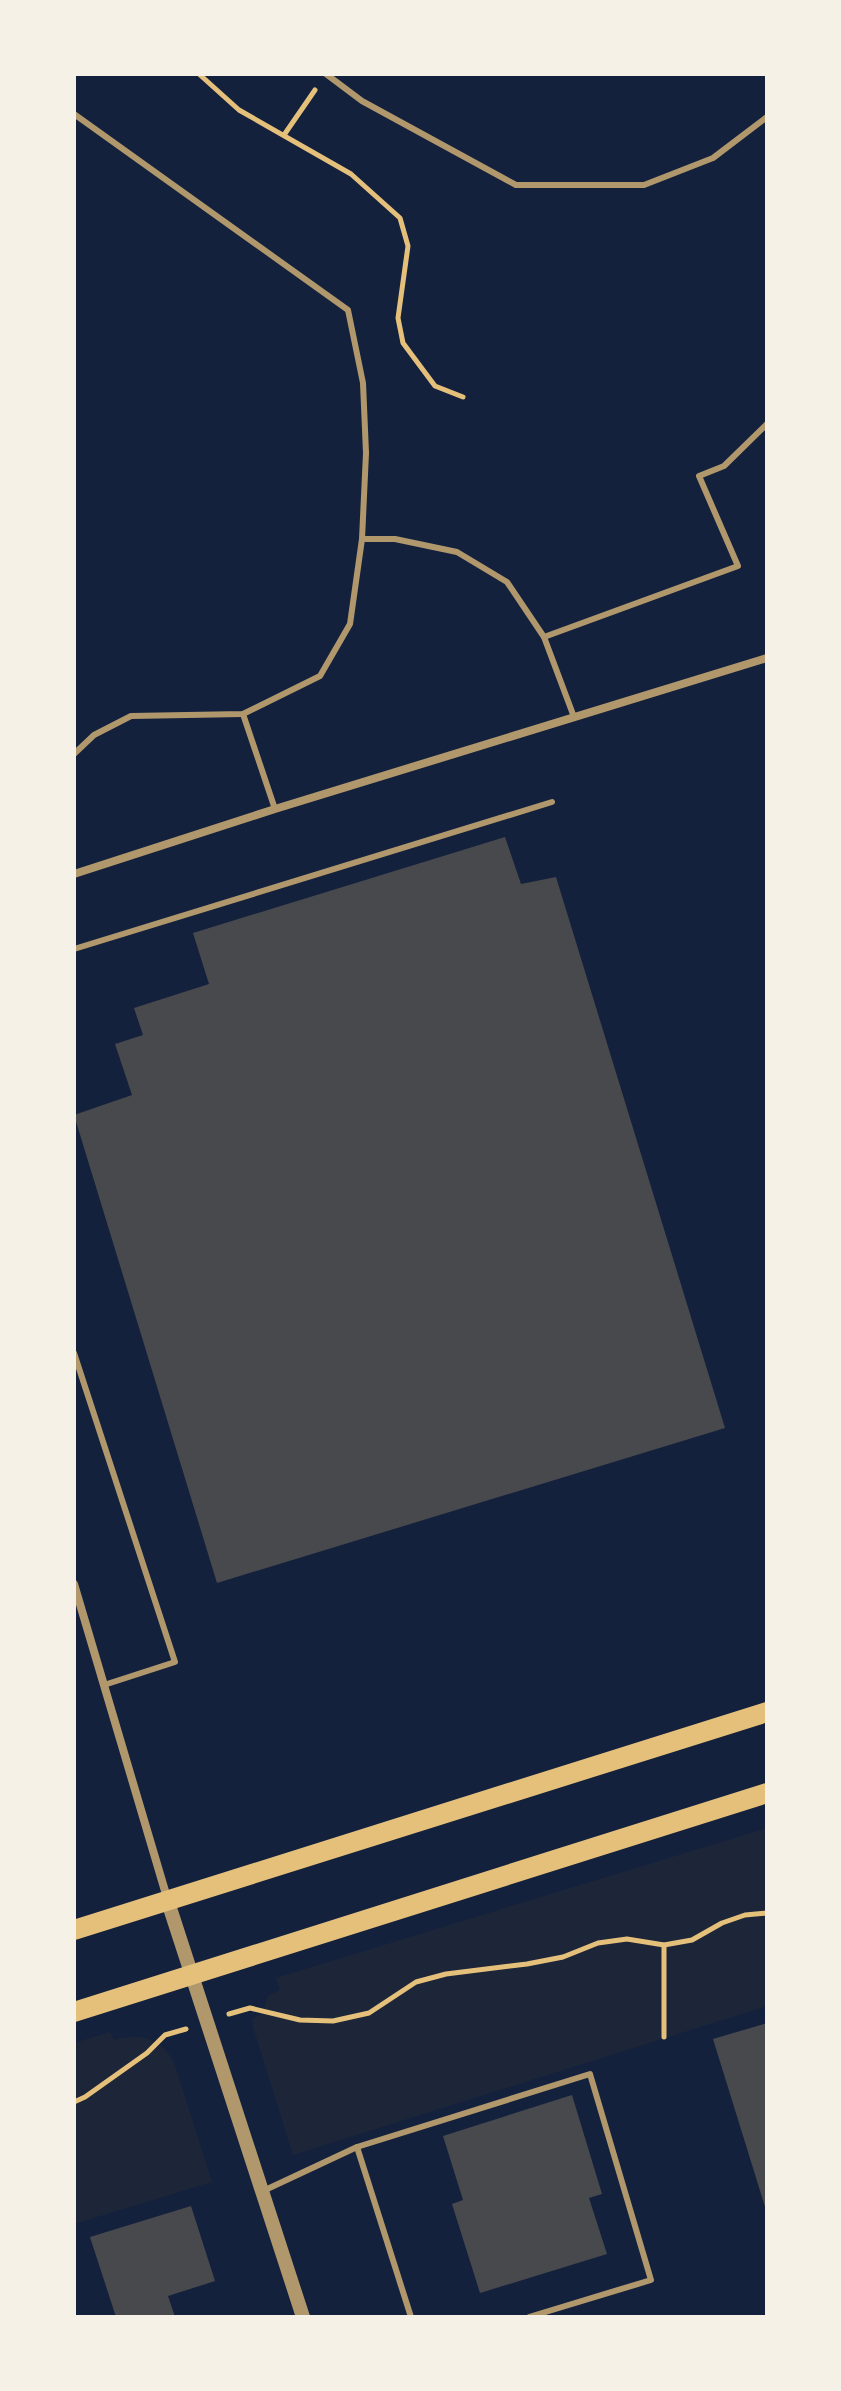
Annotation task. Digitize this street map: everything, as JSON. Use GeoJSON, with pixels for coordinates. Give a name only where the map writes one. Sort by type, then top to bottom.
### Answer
{"type":"FeatureCollection","features":[{"type":"Feature","properties":{"kind":"main road"},"geometry":{"type":"LineString","coordinates":[[74,1930],[767,1712]]}},
{"type":"Feature","properties":{"kind":"main road"},"geometry":{"type":"LineString","coordinates":[[74,2012],[767,1793]]}},
{"type":"Feature","properties":{"kind":"street"},"geometry":{"type":"LineString","coordinates":[[74,874],[767,658]]}},
{"type":"Feature","properties":{"kind":"street"},"geometry":{"type":"LineString","coordinates":[[74,1584],[168,1902],[303,2317]]}},
{"type":"Feature","properties":{"kind":"lane"},"geometry":{"type":"LineString","coordinates":[[326,74],[362,101],[516,185],[644,185],[713,158],[767,117]]}},
{"type":"Feature","properties":{"kind":"lane"},"geometry":{"type":"LineString","coordinates":[[74,114],[348,310],[363,383],[366,453],[362,539],[350,624],[320,676],[243,714],[131,716],[94,735],[74,754]]}},
{"type":"Feature","properties":{"kind":"lane"},"geometry":{"type":"LineString","coordinates":[[544,637],[738,566],[699,476],[724,466],[767,424]]}},
{"type":"Feature","properties":{"kind":"lane"},"geometry":{"type":"LineString","coordinates":[[362,539],[395,539],[457,552],[507,582],[544,637],[574,717]]}},
{"type":"Feature","properties":{"kind":"lane"},"geometry":{"type":"LineString","coordinates":[[243,714],[275,809]]}},
{"type":"Feature","properties":{"kind":"lane"},"geometry":{"type":"LineString","coordinates":[[74,949],[552,802]]}},
{"type":"Feature","properties":{"kind":"lane"},"geometry":{"type":"LineString","coordinates":[[74,1353],[175,1662],[104,1685]]}},
{"type":"Feature","properties":{"kind":"lane"},"geometry":{"type":"LineString","coordinates":[[263,2191],[357,2147],[590,2074],[651,2280],[545,2315],[529,2317]]}},
{"type":"Feature","properties":{"kind":"lane"},"geometry":{"type":"LineString","coordinates":[[357,2147],[411,2317]]}},
{"type":"Feature","properties":{"kind":"path"},"geometry":{"type":"LineString","coordinates":[[199,74],[239,110],[351,174],[400,218],[408,246],[398,318],[403,343],[435,386],[463,397]]}},
{"type":"Feature","properties":{"kind":"path"},"geometry":{"type":"LineString","coordinates":[[284,135],[313,93]]}},
{"type":"Feature","properties":{"kind":"path"},"geometry":{"type":"LineString","coordinates":[[74,2102],[147,2053],[165,2035],[250,2008],[300,2020],[333,2021],[369,2013],[416,1982],[446,1974],[563,1957],[598,1943],[627,1939],[664,1945],[692,1940],[722,1923],[745,1915],[767,1913]]}},
{"type":"Feature","properties":{"kind":"path"},"geometry":{"type":"LineString","coordinates":[[664,1945],[664,2037]]}},
{"type":"Feature","properties":{"kind":"shaded area"},"geometry":{"type":"Polygon","coordinates":[[[767,1828],[767,2006],[293,2155],[253,2027],[253,2018],[262,2014],[268,1996],[280,1990],[276,1978],[767,1828]]]}},
{"type":"Feature","properties":{"kind":"shaded area"},"geometry":{"type":"Polygon","coordinates":[[[110,2032],[114,2040],[141,2037],[156,2042],[174,2062],[212,2182],[74,2224],[74,2043],[110,2032]]]}},
{"type":"Feature","properties":{"kind":"building"},"geometry":{"type":"Polygon","coordinates":[[[505,837],[521,884],[556,877],[725,1428],[217,1583],[74,1115],[132,1095],[115,1044],[143,1035],[134,1008],[209,984],[193,933],[505,837]]]}},
{"type":"Feature","properties":{"kind":"building"},"geometry":{"type":"Polygon","coordinates":[[[767,2023],[767,2210],[766,2210],[713,2039],[767,2023]]]}},
{"type":"Feature","properties":{"kind":"building"},"geometry":{"type":"Polygon","coordinates":[[[572,2095],[602,2194],[589,2198],[607,2254],[480,2293],[452,2204],[463,2200],[443,2136],[572,2095]]]}},
{"type":"Feature","properties":{"kind":"building"},"geometry":{"type":"Polygon","coordinates":[[[191,2206],[215,2281],[168,2296],[175,2317],[116,2317],[90,2237],[191,2206]]]}}]}
